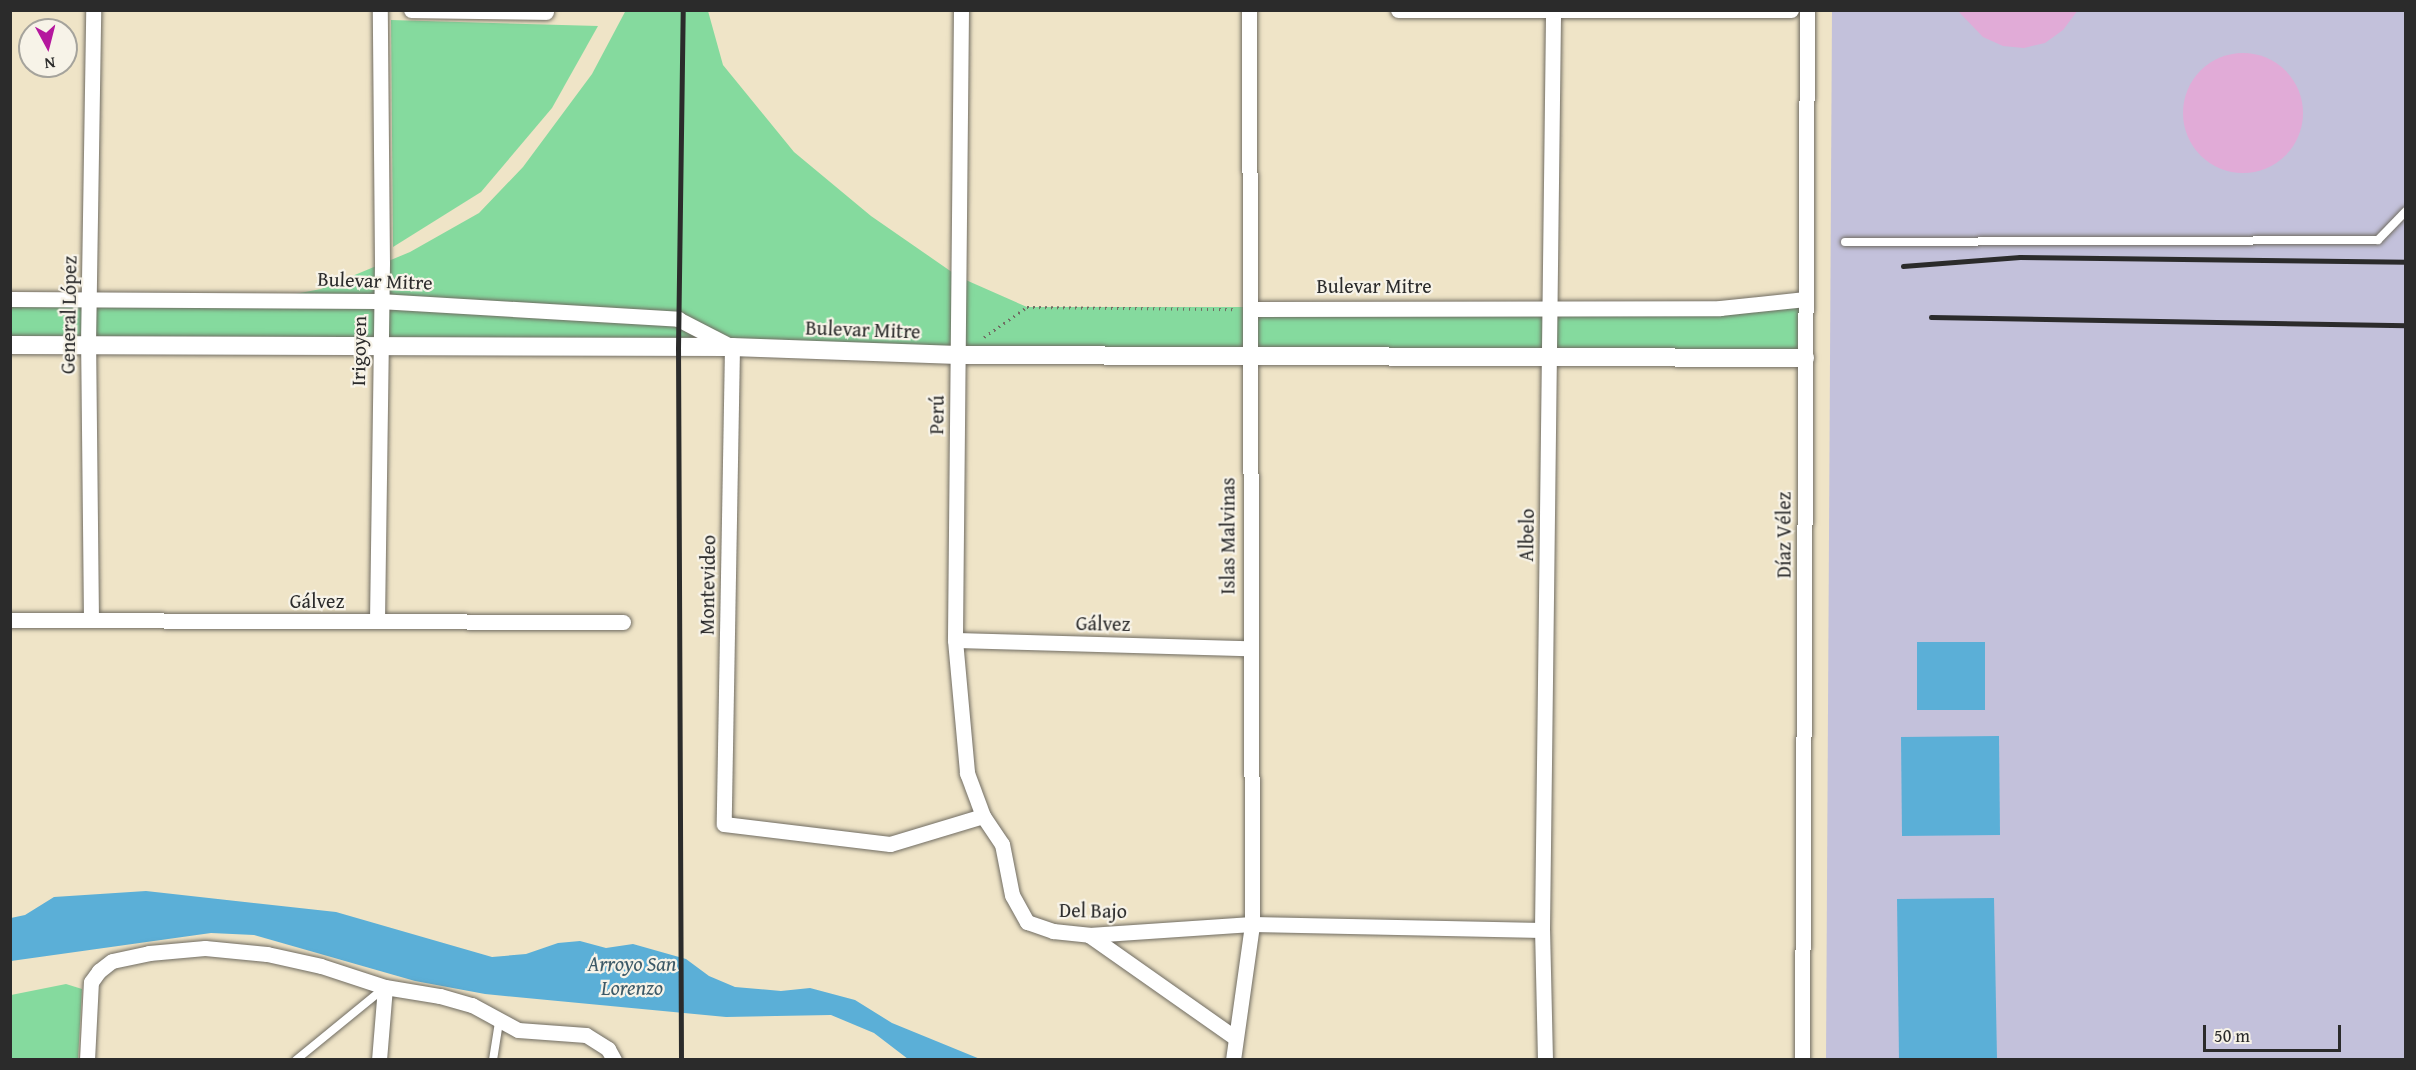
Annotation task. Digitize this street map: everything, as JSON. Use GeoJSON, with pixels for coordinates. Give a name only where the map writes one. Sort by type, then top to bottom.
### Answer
{"type":"FeatureCollection","features":[{"type":"Feature","properties":{"kind":"street","name":"General López"},"geometry":{"type":"LineString","coordinates":[[91,620],[88,344],[93,10]]}},
{"type":"Feature","properties":{"kind":"street","name":"Irigoyen"},"geometry":{"type":"LineString","coordinates":[[377,621],[380,10]]}},
{"type":"Feature","properties":{"kind":"street"},"geometry":{"type":"LineString","coordinates":[[411,10],[546,12]]}},
{"type":"Feature","properties":{"kind":"street","name":"Perú"},"geometry":{"type":"LineString","coordinates":[[961,10],[955,640],[967,773],[983,816]]}},
{"type":"Feature","properties":{"kind":"street","name":"Islas Malvinas"},"geometry":{"type":"LineString","coordinates":[[1233,1059],[1234,1037],[1252,924],[1247,357],[1252,309],[1249,10]]}},
{"type":"Feature","properties":{"kind":"street"},"geometry":{"type":"LineString","coordinates":[[1398,10],[1791,10]]}},
{"type":"Feature","properties":{"kind":"street","name":"Díaz Vélez"},"geometry":{"type":"LineString","coordinates":[[1802,1059],[1807,10]]}},
{"type":"Feature","properties":{"kind":"street","name":"Albelo"},"geometry":{"type":"LineString","coordinates":[[1545,1059],[1542,930],[1553,11]]}},
{"type":"Feature","properties":{"kind":"street","name":"Bulevar Mitre"},"geometry":{"type":"LineString","coordinates":[[10,299],[380,301],[678,319],[732,347]]}},
{"type":"Feature","properties":{"kind":"street","name":"Bulevar Mitre"},"geometry":{"type":"LineString","coordinates":[[1252,309],[1720,308],[1806,299]]}},
{"type":"Feature","properties":{"kind":"street","name":"Bulevar Mitre"},"geometry":{"type":"LineString","coordinates":[[10,345],[732,347],[958,355],[1805,358]]}},
{"type":"Feature","properties":{"kind":"street","name":"Montevideo"},"geometry":{"type":"LineString","coordinates":[[732,347],[723,824],[890,844],[983,816]]}},
{"type":"Feature","properties":{"kind":"street","name":"Gálvez"},"geometry":{"type":"LineString","coordinates":[[10,620],[623,622]]}},
{"type":"Feature","properties":{"kind":"street","name":"Gálvez"},"geometry":{"type":"LineString","coordinates":[[955,640],[1249,648]]}},
{"type":"Feature","properties":{"kind":"street","name":"Del Bajo"},"geometry":{"type":"LineString","coordinates":[[983,816],[1002,844],[1012,895],[1027,922],[1053,931],[1089,935],[1252,924],[1542,930]]}},
{"type":"Feature","properties":{"kind":"street"},"geometry":{"type":"LineString","coordinates":[[1089,935],[1234,1037]]}},
{"type":"Feature","properties":{"kind":"street"},"geometry":{"type":"LineString","coordinates":[[87,1059],[91,982],[112,961],[149,953],[205,948],[267,954],[321,966],[385,987],[472,1005],[499,1022],[519,1030],[586,1035],[608,1049],[614,1059]]}},
{"type":"Feature","properties":{"kind":"street"},"geometry":{"type":"LineString","coordinates":[[379,1059],[385,987]]}},
{"type":"Feature","properties":{"kind":"lane"},"geometry":{"type":"LineString","coordinates":[[1845,242],[2378,240],[2406,211]]}},
{"type":"Feature","properties":{"kind":"lane"},"geometry":{"type":"LineString","coordinates":[[296,1059],[385,987]]}},
{"type":"Feature","properties":{"kind":"lane"},"geometry":{"type":"LineString","coordinates":[[493,1059],[499,1022]]}},
{"type":"Feature","properties":{"kind":"path"},"geometry":{"type":"LineString","coordinates":[[958,355],[1027,307],[1252,309]]}},
{"type":"Feature","properties":{"kind":"shaded area"},"geometry":{"type":"Polygon","coordinates":[[[1832,11],[2405,11],[2405,1059],[1826,1060],[1832,11]]]}},
{"type":"Feature","properties":{"kind":"green space"},"geometry":{"type":"Polygon","coordinates":[[[626,10],[708,11],[723,65],[794,152],[871,216],[959,277],[1027,307],[1551,307],[1806,299],[1805,358],[11,345],[11,299],[263,300],[321,289],[410,252],[479,213],[523,167],[592,74],[626,10]]]}},
{"type":"Feature","properties":{"kind":"green space"},"geometry":{"type":"Polygon","coordinates":[[[391,20],[598,26],[552,108],[481,192],[393,247],[391,20]]]}},
{"type":"Feature","properties":{"kind":"green space"},"geometry":{"type":"Polygon","coordinates":[[[66,984],[82,989],[78,1059],[11,1059],[11,995],[66,984]]]}},
{"type":"Feature","properties":{"kind":"water"},"geometry":{"type":"Polygon","coordinates":[[[1917,642],[1985,642],[1985,710],[1917,710],[1917,642]]]}},
{"type":"Feature","properties":{"kind":"water"},"geometry":{"type":"Polygon","coordinates":[[[1999,736],[2000,835],[1902,836],[1901,737],[1999,736]]]}},
{"type":"Feature","properties":{"kind":"water","name":"Arroyo San Lorenzo"},"geometry":{"type":"Polygon","coordinates":[[[146,891],[336,912],[492,957],[526,954],[558,943],[580,941],[606,948],[633,944],[686,959],[709,976],[735,987],[781,991],[810,988],[855,1000],[892,1023],[980,1059],[908,1059],[874,1033],[831,1015],[726,1017],[485,994],[415,981],[254,935],[211,933],[11,961],[11,918],[25,915],[54,897],[146,891]]]}},
{"type":"Feature","properties":{"kind":"water"},"geometry":{"type":"Polygon","coordinates":[[[1994,898],[1997,1059],[1899,1059],[1897,899],[1994,898]]]}},
{"type":"Feature","properties":{"kind":"building"},"geometry":{"type":"Polygon","coordinates":[[[1957,10],[2078,10],[2063,30],[2045,43],[2024,48],[2003,46],[1983,37],[1957,10]]]}},
{"type":"Feature","properties":{"kind":"building"},"geometry":{"type":"Polygon","coordinates":[[[2243,53],[2266,58],[2285,71],[2298,90],[2303,113],[2298,136],[2285,155],[2266,168],[2243,173],[2220,168],[2201,155],[2188,136],[2183,113],[2188,90],[2201,71],[2220,58],[2243,53]]]}},
{"type":"Feature","properties":{"kind":"railway"},"geometry":{"type":"LineString","coordinates":[[681,1060],[678,349],[683,10]]}},
{"type":"Feature","properties":{"kind":"railway"},"geometry":{"type":"LineString","coordinates":[[1903,266],[2020,257],[2406,262]]}},
{"type":"Feature","properties":{"kind":"railway"},"geometry":{"type":"LineString","coordinates":[[1931,317],[2406,325]]}}]}
